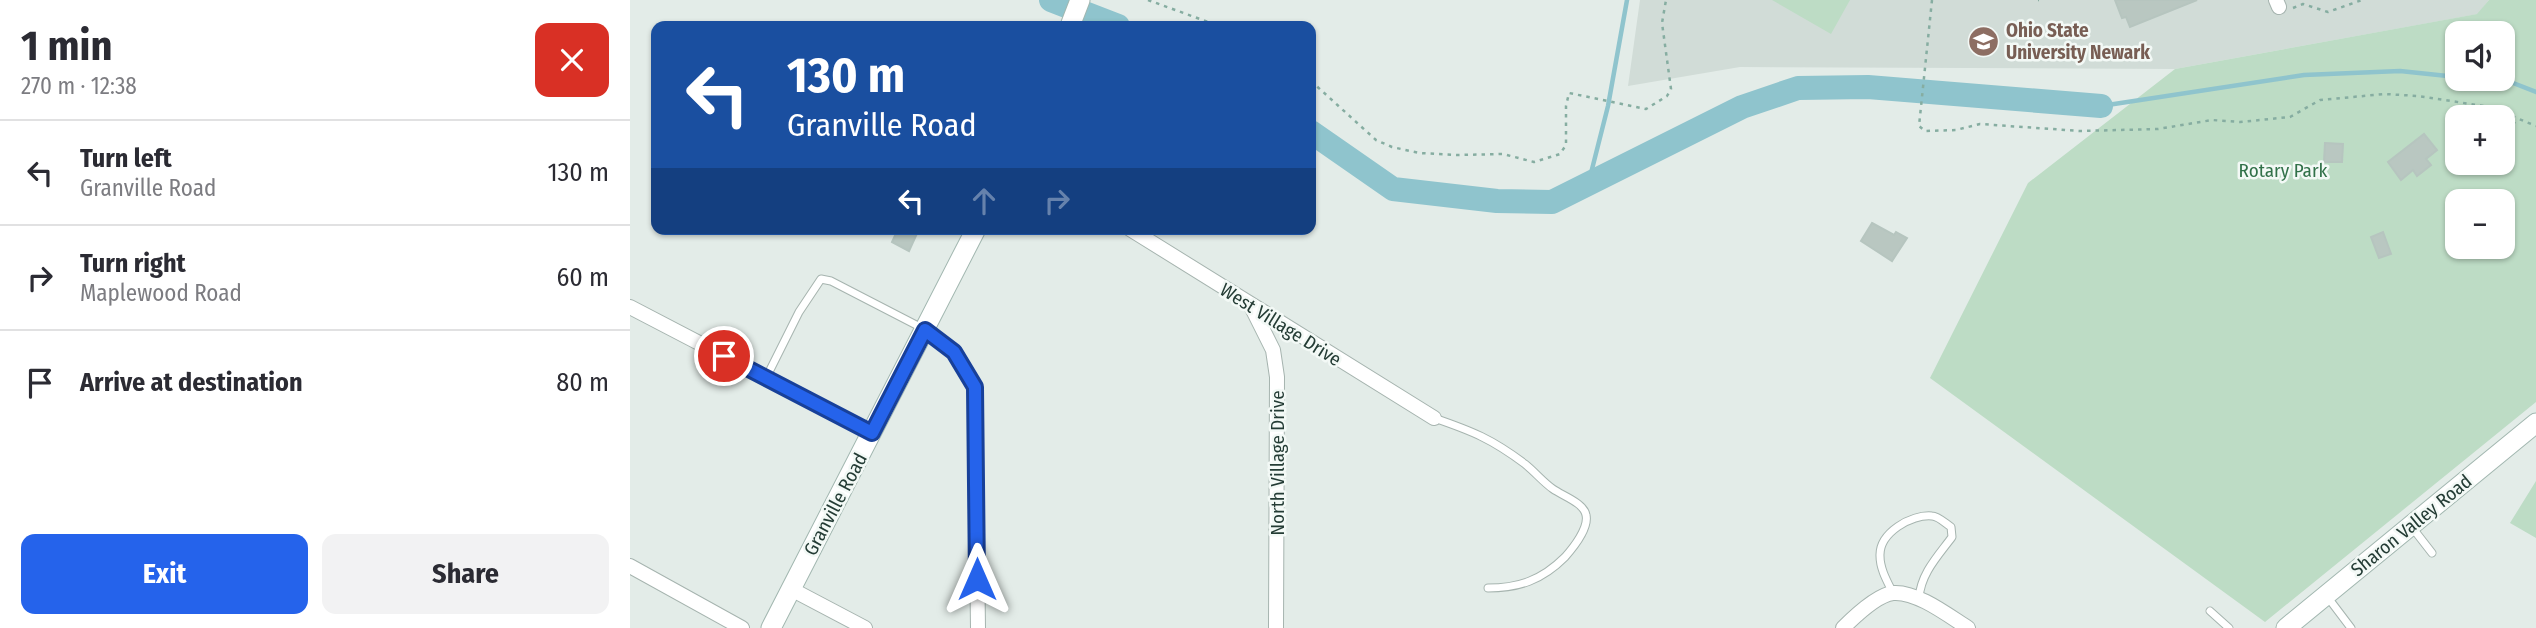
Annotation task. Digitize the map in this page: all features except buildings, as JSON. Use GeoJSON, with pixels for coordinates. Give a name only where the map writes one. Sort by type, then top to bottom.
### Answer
{"type":"FeatureCollection","features":[{"type":"Feature","properties":{"kind":"street"},"geometry":{"type":"LineString","coordinates":[[1072,21],[1080,0]]}},
{"type":"Feature","properties":{"kind":"street","name":"Granville Road"},"geometry":{"type":"LineString","coordinates":[[771,628],[973,235]]}},
{"type":"Feature","properties":{"kind":"street","name":"West Village Drive"},"geometry":{"type":"LineString","coordinates":[[1140,235],[1434,418]]}},
{"type":"Feature","properties":{"kind":"street","name":"North Village Drive"},"geometry":{"type":"LineString","coordinates":[[1250,304],[1273,350],[1277,377],[1276,628]]}},
{"type":"Feature","properties":{"kind":"street"},"geometry":{"type":"LineString","coordinates":[[630,307],[872,433]]}},
{"type":"Feature","properties":{"kind":"street"},"geometry":{"type":"LineString","coordinates":[[925,330],[954,352],[975,387],[978,628]]}},
{"type":"Feature","properties":{"kind":"street","name":"Sharon Valley Road"},"geometry":{"type":"LineString","coordinates":[[2286,628],[2536,423]]}},
{"type":"Feature","properties":{"kind":"street"},"geometry":{"type":"LineString","coordinates":[[630,566],[742,628]]}},
{"type":"Feature","properties":{"kind":"street"},"geometry":{"type":"LineString","coordinates":[[791,589],[865,628]]}},
{"type":"Feature","properties":{"kind":"street"},"geometry":{"type":"LineString","coordinates":[[1843,628],[1871,604],[1893,593],[1919,598],[1968,628]]}},
{"type":"Feature","properties":{"kind":"lane"},"geometry":{"type":"LineString","coordinates":[[766,378],[799,312],[821,279],[831,281],[925,330]]}},
{"type":"Feature","properties":{"kind":"lane"},"geometry":{"type":"LineString","coordinates":[[1434,418],[1472,430],[1504,449],[1551,488],[1583,508],[1587,517],[1571,550],[1542,574],[1524,585],[1488,588]]}},
{"type":"Feature","properties":{"kind":"lane"},"geometry":{"type":"LineString","coordinates":[[1893,593],[1879,554],[1886,536],[1918,517],[1935,515],[1951,527],[1952,537],[1929,567],[1920,585],[1919,598]]}},
{"type":"Feature","properties":{"kind":"lane"},"geometry":{"type":"LineString","coordinates":[[2411,526],[2432,553]]}},
{"type":"Feature","properties":{"kind":"lane"},"geometry":{"type":"LineString","coordinates":[[2326,595],[2351,628]]}},
{"type":"Feature","properties":{"kind":"lane"},"geometry":{"type":"LineString","coordinates":[[2210,611],[2230,628]]}},
{"type":"Feature","properties":{"kind":"path"},"geometry":{"type":"LineString","coordinates":[[1148,0],[1205,21]]}},
{"type":"Feature","properties":{"kind":"path"},"geometry":{"type":"LineString","coordinates":[[1316,86],[1376,140],[1391,147],[1432,154],[1503,154],[1534,162],[1560,154],[1566,145],[1566,106],[1569,93],[1646,109],[1667,96],[1671,89],[1662,23],[1666,0]]}},
{"type":"Feature","properties":{"kind":"path"},"geometry":{"type":"LineString","coordinates":[[1932,0],[1919,126],[1925,131],[1937,132],[1980,124],[2080,131],[2158,129],[2212,120],[2241,122],[2290,117],[2320,100],[2385,94],[2490,107],[2536,126]]}},
{"type":"Feature","properties":{"kind":"path"},"geometry":{"type":"LineString","coordinates":[[2282,5],[2302,2],[2328,12],[2360,0]]}},
{"type":"Feature","properties":{"kind":"path"},"geometry":{"type":"LineString","coordinates":[[2515,122],[2517,118]]}},
{"type":"Feature","properties":{"kind":"shaded area","name":"Ohio State University Newark"},"geometry":{"type":"Polygon","coordinates":[[[1640,0],[2489,0],[2478,14],[2175,69],[1740,67],[1628,86],[1640,0]]]}},
{"type":"Feature","properties":{"kind":"green space"},"geometry":{"type":"Polygon","coordinates":[[[1772,0],[1850,0],[1831,34],[1772,0]]]}},
{"type":"Feature","properties":{"kind":"green space","name":"Rotary Park"},"geometry":{"type":"Polygon","coordinates":[[[2489,0],[2536,0],[2536,402],[2265,622],[1930,378],[2028,183],[2175,69],[2477,14],[2489,0]]]}},
{"type":"Feature","properties":{"kind":"green space"},"geometry":{"type":"Polygon","coordinates":[[[2536,481],[2536,538],[2510,523],[2536,481]]]}},
{"type":"Feature","properties":{"kind":"waterway"},"geometry":{"type":"LineString","coordinates":[[1051,0],[1105,21]]}},
{"type":"Feature","properties":{"kind":"waterway"},"geometry":{"type":"LineString","coordinates":[[1588,185],[1608,106],[1627,0]]}},
{"type":"Feature","properties":{"kind":"waterway"},"geometry":{"type":"LineString","coordinates":[[2101,106],[2304,75],[2400,71],[2445,76]]}},
{"type":"Feature","properties":{"kind":"waterway"},"geometry":{"type":"LineString","coordinates":[[2515,84],[2536,92]]}},
{"type":"Feature","properties":{"kind":"waterway"},"geometry":{"type":"LineString","coordinates":[[1316,135],[1393,189],[1497,201],[1552,202],[1742,107],[1798,88],[1868,87],[2101,106]]}},
{"type":"Feature","properties":{"kind":"place","name":"Ohio State University Newark"},"geometry":{"type":"Point","coordinates":[1983,41]}},
{"type":"Feature","properties":{"kind":"route"},"geometry":{"type":"LineString","coordinates":[[724,356],[872,433],[925,330],[954,352],[975,387],[977,579]]}}]}
